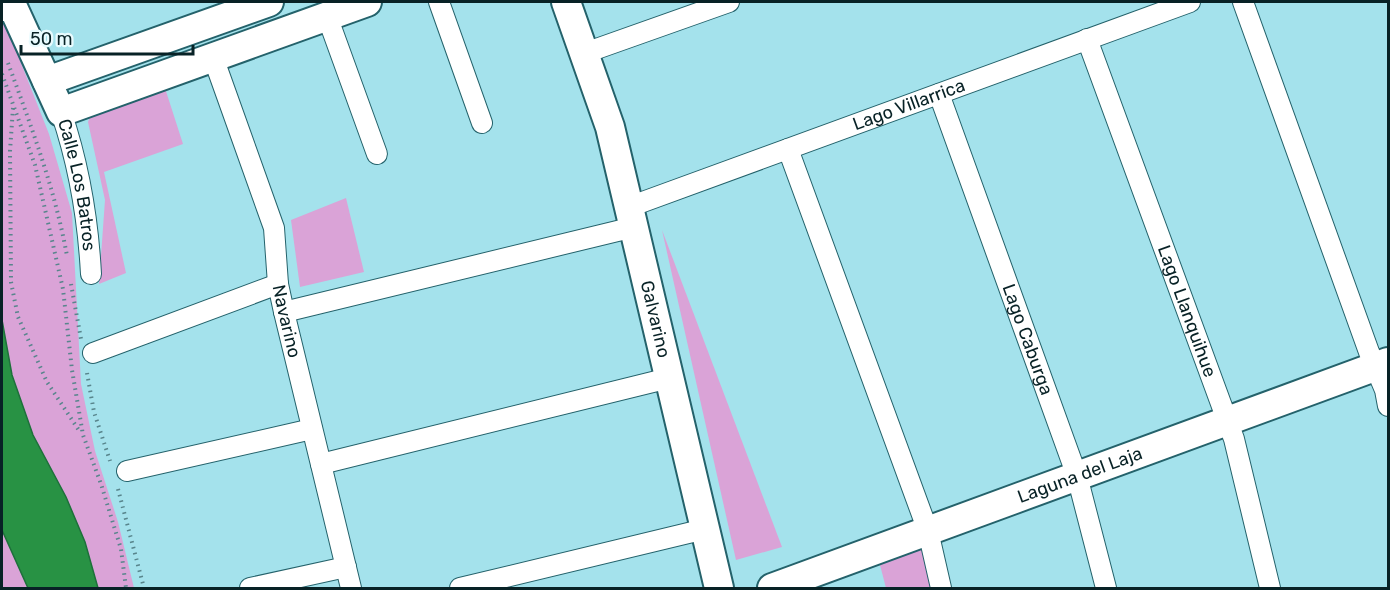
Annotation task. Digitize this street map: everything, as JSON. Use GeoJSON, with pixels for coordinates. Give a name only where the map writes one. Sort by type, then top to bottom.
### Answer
{"type":"FeatureCollection","features":[{"type":"Feature","properties":{"kind":"street"},"geometry":{"type":"LineString","coordinates":[[47,81],[269,2]]}},
{"type":"Feature","properties":{"kind":"street"},"geometry":{"type":"LineString","coordinates":[[61,112],[367,2]]}},
{"type":"Feature","properties":{"kind":"street"},"geometry":{"type":"LineString","coordinates":[[440,2],[482,123]]}},
{"type":"Feature","properties":{"kind":"street","name":"Galvarino"},"geometry":{"type":"LineString","coordinates":[[566,2],[610,127],[720,588]]}},
{"type":"Feature","properties":{"kind":"street"},"geometry":{"type":"LineString","coordinates":[[585,53],[729,2]]}},
{"type":"Feature","properties":{"kind":"street","name":"Lago Villarrica"},"geometry":{"type":"LineString","coordinates":[[284,312],[631,217],[788,149],[1190,2]]}},
{"type":"Feature","properties":{"kind":"street"},"geometry":{"type":"LineString","coordinates":[[1243,2],[1365,341],[1382,364],[1389,406]]}},
{"type":"Feature","properties":{"kind":"street","name":"Calle Los Batros"},"geometry":{"type":"LineString","coordinates":[[7,4],[61,112],[81,183],[89,231],[91,274]]}},
{"type":"Feature","properties":{"kind":"street"},"geometry":{"type":"LineString","coordinates":[[327,16],[377,154]]}},
{"type":"Feature","properties":{"kind":"street","name":"Lago Llanquihue"},"geometry":{"type":"LineString","coordinates":[[1087,39],[1234,439],[1270,588]]}},
{"type":"Feature","properties":{"kind":"street","name":"Navarino"},"geometry":{"type":"LineString","coordinates":[[213,57],[274,228],[278,284],[351,588]]}},
{"type":"Feature","properties":{"kind":"street","name":"Lago Caburga"},"geometry":{"type":"LineString","coordinates":[[939,94],[1077,477],[1106,588]]}},
{"type":"Feature","properties":{"kind":"street"},"geometry":{"type":"LineString","coordinates":[[788,149],[928,531],[941,588]]}},
{"type":"Feature","properties":{"kind":"street"},"geometry":{"type":"LineString","coordinates":[[87,355],[278,284]]}},
{"type":"Feature","properties":{"kind":"street","name":"Laguna del Laja"},"geometry":{"type":"LineString","coordinates":[[772,588],[1382,364]]}},
{"type":"Feature","properties":{"kind":"street"},"geometry":{"type":"LineString","coordinates":[[321,464],[669,378]]}},
{"type":"Feature","properties":{"kind":"street"},"geometry":{"type":"LineString","coordinates":[[120,470],[312,429]]}},
{"type":"Feature","properties":{"kind":"street"},"geometry":{"type":"LineString","coordinates":[[460,588],[705,529]]}},
{"type":"Feature","properties":{"kind":"street"},"geometry":{"type":"LineString","coordinates":[[250,588],[346,567]]}},
{"type":"Feature","properties":{"kind":"path"},"geometry":{"type":"LineString","coordinates":[[6,58],[42,156],[63,234],[68,266]]}},
{"type":"Feature","properties":{"kind":"path"},"geometry":{"type":"LineString","coordinates":[[2,74],[35,165],[63,289],[82,435]]}},
{"type":"Feature","properties":{"kind":"path"},"geometry":{"type":"LineString","coordinates":[[13,105],[10,152],[11,282],[18,317],[47,382],[82,435],[101,484],[121,549],[126,588]]}},
{"type":"Feature","properties":{"kind":"path"},"geometry":{"type":"LineString","coordinates":[[70,277],[87,355],[94,412],[120,470]]}},
{"type":"Feature","properties":{"kind":"path"},"geometry":{"type":"LineString","coordinates":[[117,488],[144,588]]}},
{"type":"Feature","properties":{"kind":"shaded area"},"geometry":{"type":"Polygon","coordinates":[[[2,15],[49,134],[72,213],[81,384],[95,451],[118,522],[134,588],[98,588],[85,542],[66,497],[33,435],[12,375],[2,320],[2,15]]]}},
{"type":"Feature","properties":{"kind":"shaded area"},"geometry":{"type":"Polygon","coordinates":[[[164,85],[183,144],[104,172],[126,273],[99,284],[105,200],[88,122],[92,112],[164,85]]]}},
{"type":"Feature","properties":{"kind":"shaded area"},"geometry":{"type":"Polygon","coordinates":[[[346,198],[364,272],[300,287],[291,220],[346,198]]]}},
{"type":"Feature","properties":{"kind":"shaded area"},"geometry":{"type":"Polygon","coordinates":[[[662,230],[782,547],[736,560],[662,230]]]}},
{"type":"Feature","properties":{"kind":"shaded area"},"geometry":{"type":"Polygon","coordinates":[[[2,320],[12,375],[33,435],[66,497],[85,542],[98,588],[28,588],[2,530],[2,320]]]}},
{"type":"Feature","properties":{"kind":"shaded area"},"geometry":{"type":"Polygon","coordinates":[[[2,530],[28,588],[2,588],[2,530]]]}},
{"type":"Feature","properties":{"kind":"shaded area"},"geometry":{"type":"Polygon","coordinates":[[[922,545],[932,588],[886,588],[880,565],[922,545]]]}}]}
